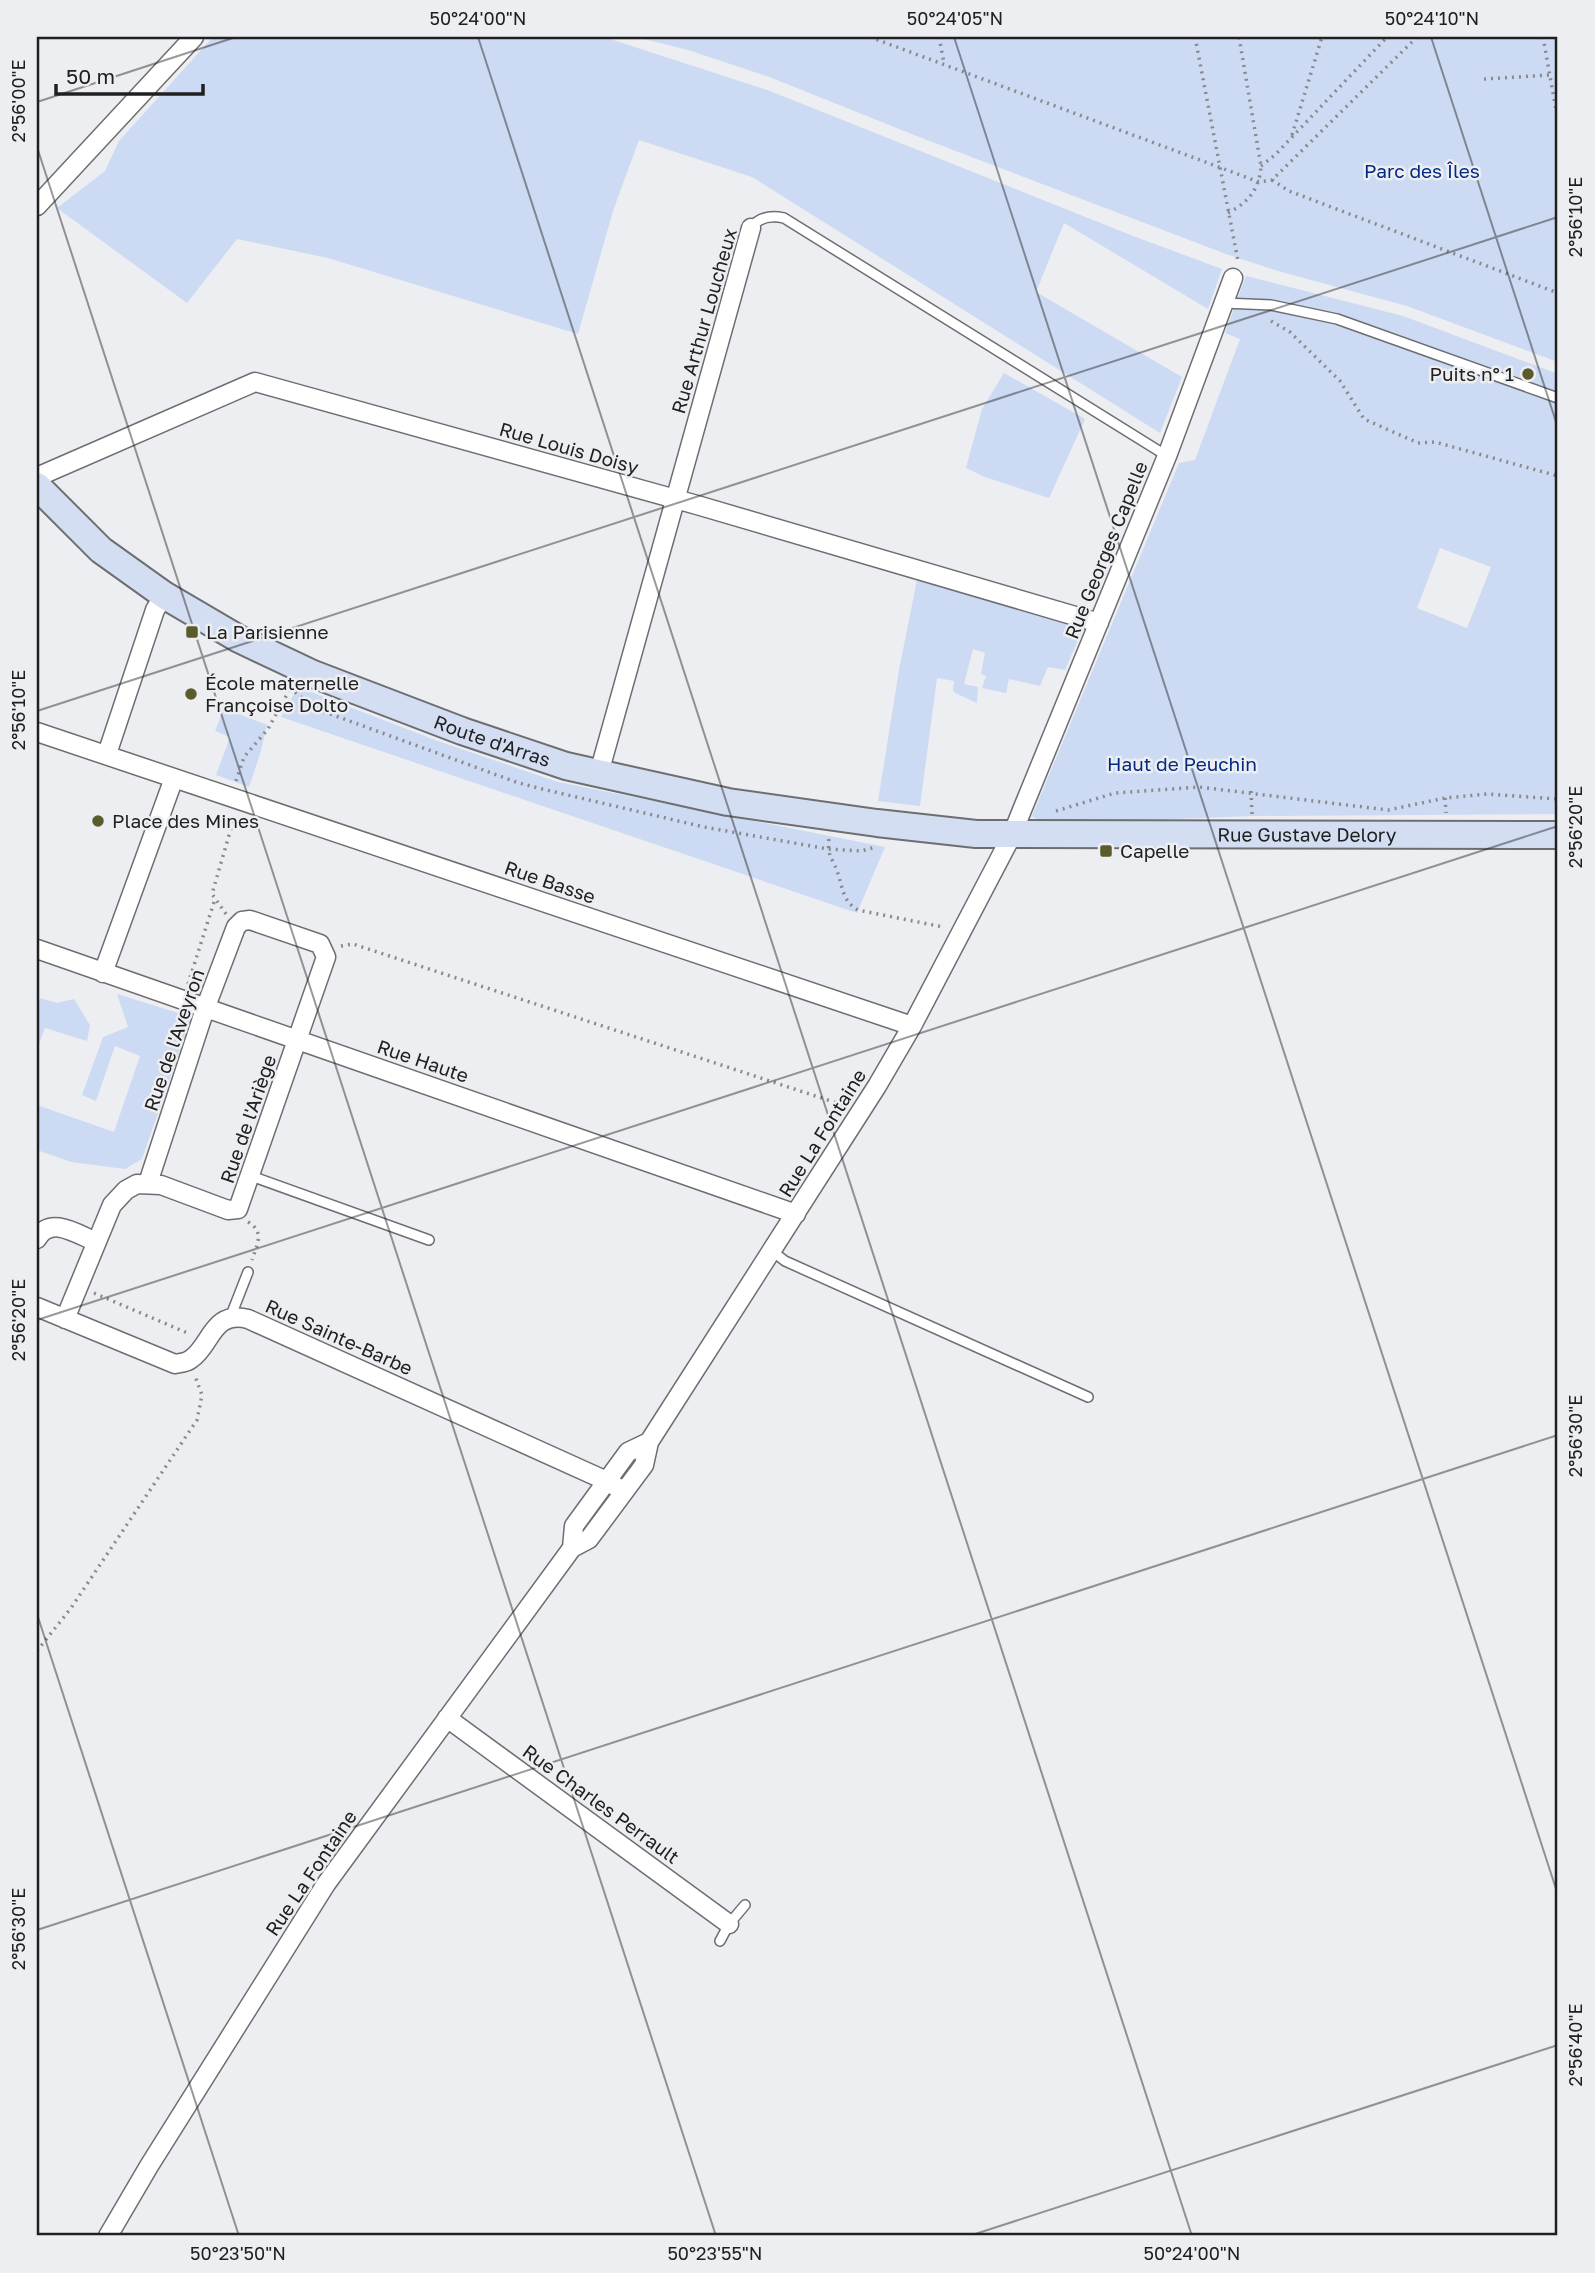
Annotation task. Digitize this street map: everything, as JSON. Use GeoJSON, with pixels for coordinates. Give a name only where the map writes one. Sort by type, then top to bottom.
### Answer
{"type":"FeatureCollection","features":[{"type":"Feature","properties":{"kind":"main road","name":"Route d'Arras"},"geometry":{"type":"LineString","coordinates":[[37,486],[101,550],[164,595],[239,639],[313,674],[462,731],[566,766],[728,802],[832,817],[1012,835]]}},
{"type":"Feature","properties":{"kind":"main road","name":"Rue Gustave Delory"},"geometry":{"type":"LineString","coordinates":[[1012,835],[1558,835]]}},
{"type":"Feature","properties":{"kind":"street"},"geometry":{"type":"LineString","coordinates":[[37,206],[194,37]]}},
{"type":"Feature","properties":{"kind":"street","name":"Rue Arthur Loucheux"},"geometry":{"type":"LineString","coordinates":[[598,773],[751,228]]}},
{"type":"Feature","properties":{"kind":"street","name":"Rue Georges Capelle"},"geometry":{"type":"LineString","coordinates":[[1012,835],[1167,456],[1235,272]]}},
{"type":"Feature","properties":{"kind":"street","name":"Rue Louis Doisy"},"geometry":{"type":"LineString","coordinates":[[37,477],[255,382],[676,499],[1099,623]]}},
{"type":"Feature","properties":{"kind":"street"},"geometry":{"type":"LineString","coordinates":[[107,754],[155,610],[164,595]]}},
{"type":"Feature","properties":{"kind":"street"},"geometry":{"type":"LineString","coordinates":[[37,732],[174,778],[103,974]]}},
{"type":"Feature","properties":{"kind":"street","name":"Rue Basse"},"geometry":{"type":"LineString","coordinates":[[174,778],[912,1026]]}},
{"type":"Feature","properties":{"kind":"street","name":"Rue La Fontaine"},"geometry":{"type":"LineString","coordinates":[[108,2236],[326,1884],[572,1548],[589,1539],[644,1465],[649,1442],[796,1214],[912,1026],[1012,835]]}},
{"type":"Feature","properties":{"kind":"street"},"geometry":{"type":"LineString","coordinates":[[243,924],[320,944],[324,949]]}},
{"type":"Feature","properties":{"kind":"street","name":"Rue de l'Aveyron"},"geometry":{"type":"LineString","coordinates":[[148,1183],[205,1009],[243,924]]}},
{"type":"Feature","properties":{"kind":"street","name":"Rue Haute"},"geometry":{"type":"LineString","coordinates":[[37,949],[796,1214]]}},
{"type":"Feature","properties":{"kind":"street","name":"Rue de l'Ariège"},"geometry":{"type":"LineString","coordinates":[[148,1183],[161,1185],[228,1210],[236,1211],[241,1205],[326,957],[324,949]]}},
{"type":"Feature","properties":{"kind":"street"},"geometry":{"type":"LineString","coordinates":[[65,1319],[112,1205],[126,1190],[137,1184],[148,1183]]}},
{"type":"Feature","properties":{"kind":"street"},"geometry":{"type":"LineString","coordinates":[[37,1239],[50,1226],[59,1226],[96,1242]]}},
{"type":"Feature","properties":{"kind":"street"},"geometry":{"type":"LineString","coordinates":[[37,1307],[175,1364],[190,1361],[219,1325],[229,1320]]}},
{"type":"Feature","properties":{"kind":"street","name":"Rue Sainte-Barbe"},"geometry":{"type":"LineString","coordinates":[[229,1320],[241,1317],[248,1319],[607,1481],[624,1492]]}},
{"type":"Feature","properties":{"kind":"street","name":"Rue La Fontaine"},"geometry":{"type":"LineString","coordinates":[[572,1548],[574,1527],[628,1452],[649,1442]]}},
{"type":"Feature","properties":{"kind":"street","name":"Rue Charles Perrault"},"geometry":{"type":"LineString","coordinates":[[447,1718],[729,1924]]}},
{"type":"Feature","properties":{"kind":"lane","name":"Rue Arthur Loucheux"},"geometry":{"type":"LineString","coordinates":[[751,228],[756,221],[763,218],[783,218],[1167,456]]}},
{"type":"Feature","properties":{"kind":"lane"},"geometry":{"type":"LineString","coordinates":[[1224,303],[1271,305],[1337,319],[1558,398]]}},
{"type":"Feature","properties":{"kind":"lane"},"geometry":{"type":"LineString","coordinates":[[251,1176],[429,1240]]}},
{"type":"Feature","properties":{"kind":"lane"},"geometry":{"type":"LineString","coordinates":[[772,1251],[785,1261],[1088,1397]]}},
{"type":"Feature","properties":{"kind":"lane"},"geometry":{"type":"LineString","coordinates":[[229,1320],[248,1272]]}},
{"type":"Feature","properties":{"kind":"lane"},"geometry":{"type":"LineString","coordinates":[[720,1941],[729,1924],[745,1905]]}},
{"type":"Feature","properties":{"kind":"path"},"geometry":{"type":"LineString","coordinates":[[870,37],[1259,182],[1272,180],[1416,37]]}},
{"type":"Feature","properties":{"kind":"path"},"geometry":{"type":"LineString","coordinates":[[939,37],[944,63]]}},
{"type":"Feature","properties":{"kind":"path"},"geometry":{"type":"LineString","coordinates":[[1195,37],[1218,167],[1237,251],[1235,272]]}},
{"type":"Feature","properties":{"kind":"path"},"geometry":{"type":"LineString","coordinates":[[1228,213],[1244,204],[1259,182],[1261,166],[1239,37]]}},
{"type":"Feature","properties":{"kind":"path"},"geometry":{"type":"LineString","coordinates":[[1290,139],[1322,37]]}},
{"type":"Feature","properties":{"kind":"path"},"geometry":{"type":"LineString","coordinates":[[1261,166],[1387,37]]}},
{"type":"Feature","properties":{"kind":"path"},"geometry":{"type":"LineString","coordinates":[[1543,37],[1558,121]]}},
{"type":"Feature","properties":{"kind":"path"},"geometry":{"type":"LineString","coordinates":[[1484,79],[1550,75]]}},
{"type":"Feature","properties":{"kind":"path"},"geometry":{"type":"LineString","coordinates":[[1272,180],[1289,191],[1558,293]]}},
{"type":"Feature","properties":{"kind":"path"},"geometry":{"type":"LineString","coordinates":[[1265,318],[1290,332],[1313,352],[1340,381],[1364,419],[1418,443],[1435,442],[1558,476]]}},
{"type":"Feature","properties":{"kind":"path"},"geometry":{"type":"LineString","coordinates":[[243,924],[215,900],[212,894],[244,757],[268,729],[295,682],[307,686],[313,674]]}},
{"type":"Feature","properties":{"kind":"path"},"geometry":{"type":"LineString","coordinates":[[1023,810],[1049,813],[1115,793],[1199,787],[1388,810],[1446,798],[1487,794],[1558,799]]}},
{"type":"Feature","properties":{"kind":"path"},"geometry":{"type":"LineString","coordinates":[[832,817],[827,852],[837,869],[843,893],[850,905],[858,910],[960,931]]}},
{"type":"Feature","properties":{"kind":"path"},"geometry":{"type":"LineString","coordinates":[[182,1001],[215,900]]}},
{"type":"Feature","properties":{"kind":"path"},"geometry":{"type":"LineString","coordinates":[[324,949],[353,944],[861,1111]]}},
{"type":"Feature","properties":{"kind":"path"},"geometry":{"type":"LineString","coordinates":[[236,1211],[259,1232],[248,1272]]}},
{"type":"Feature","properties":{"kind":"path"},"geometry":{"type":"LineString","coordinates":[[78,1287],[205,1340]]}},
{"type":"Feature","properties":{"kind":"path"},"geometry":{"type":"LineString","coordinates":[[37,1651],[71,1608],[197,1420],[202,1395],[190,1361]]}},
{"type":"Feature","properties":{"kind":"green space"},"geometry":{"type":"Polygon","coordinates":[[[213,37],[604,37],[770,91],[1222,269],[1208,309],[1064,223],[1036,292],[1182,377],[1160,433],[752,177],[639,140],[613,211],[578,334],[328,258],[237,239],[187,303],[57,208],[105,171],[119,141],[213,37]]]}},
{"type":"Feature","properties":{"kind":"green space","name":"Parc des Îles"},"geometry":{"type":"Polygon","coordinates":[[[636,37],[1558,37],[1558,362],[1407,306],[1226,254],[772,78],[688,50],[636,37]]]}},
{"type":"Feature","properties":{"kind":"green space","name":"Haut de Peuchin"},"geometry":{"type":"Polygon","coordinates":[[[1246,276],[1403,316],[1558,374],[1558,814],[1252,816],[1043,824],[1032,816],[1179,463],[1195,460],[1240,339],[1225,333],[1246,276]],[[1440,548],[1417,608],[1467,628],[1491,567],[1440,548]]]}},
{"type":"Feature","properties":{"kind":"green space"},"geometry":{"type":"Polygon","coordinates":[[[1004,373],[1085,419],[1049,498],[966,468],[982,409],[1004,373]]]}},
{"type":"Feature","properties":{"kind":"green space"},"geometry":{"type":"Polygon","coordinates":[[[917,580],[1075,624],[1081,633],[1065,670],[1048,667],[1040,686],[1009,679],[1006,693],[982,688],[986,676],[981,674],[985,653],[973,649],[964,684],[978,687],[977,703],[955,693],[954,681],[937,678],[920,806],[878,801],[917,580]]]}},
{"type":"Feature","properties":{"kind":"green space"},"geometry":{"type":"Polygon","coordinates":[[[298,687],[435,740],[558,782],[885,847],[857,913],[281,717],[298,687]]]}},
{"type":"Feature","properties":{"kind":"green space"},"geometry":{"type":"Polygon","coordinates":[[[224,708],[267,725],[249,787],[216,775],[230,737],[215,731],[224,708]]]}},
{"type":"Feature","properties":{"kind":"green space"},"geometry":{"type":"Polygon","coordinates":[[[117,994],[191,1017],[142,1159],[125,1169],[71,1162],[37,1150],[37,1105],[114,1132],[140,1056],[115,1046],[96,1101],[82,1095],[103,1037],[128,1027],[117,994]]]}},
{"type":"Feature","properties":{"kind":"green space"},"geometry":{"type":"Polygon","coordinates":[[[40,998],[57,1003],[74,999],[90,1025],[87,1041],[45,1028],[37,1050],[37,1008],[40,998]]]}},
{"type":"Feature","properties":{"kind":"place","name":"Puits n° 1"},"geometry":{"type":"Point","coordinates":[1528,374]}},
{"type":"Feature","properties":{"kind":"place","name":"La Parisienne"},"geometry":{"type":"Point","coordinates":[192,632]}},
{"type":"Feature","properties":{"kind":"place","name":"École maternelle Françoise Dolto"},"geometry":{"type":"Point","coordinates":[191,694]}},
{"type":"Feature","properties":{"kind":"place","name":"Place des Mines"},"geometry":{"type":"Point","coordinates":[98,821]}},
{"type":"Feature","properties":{"kind":"place","name":"Capelle"},"geometry":{"type":"Point","coordinates":[1106,851]}}]}
